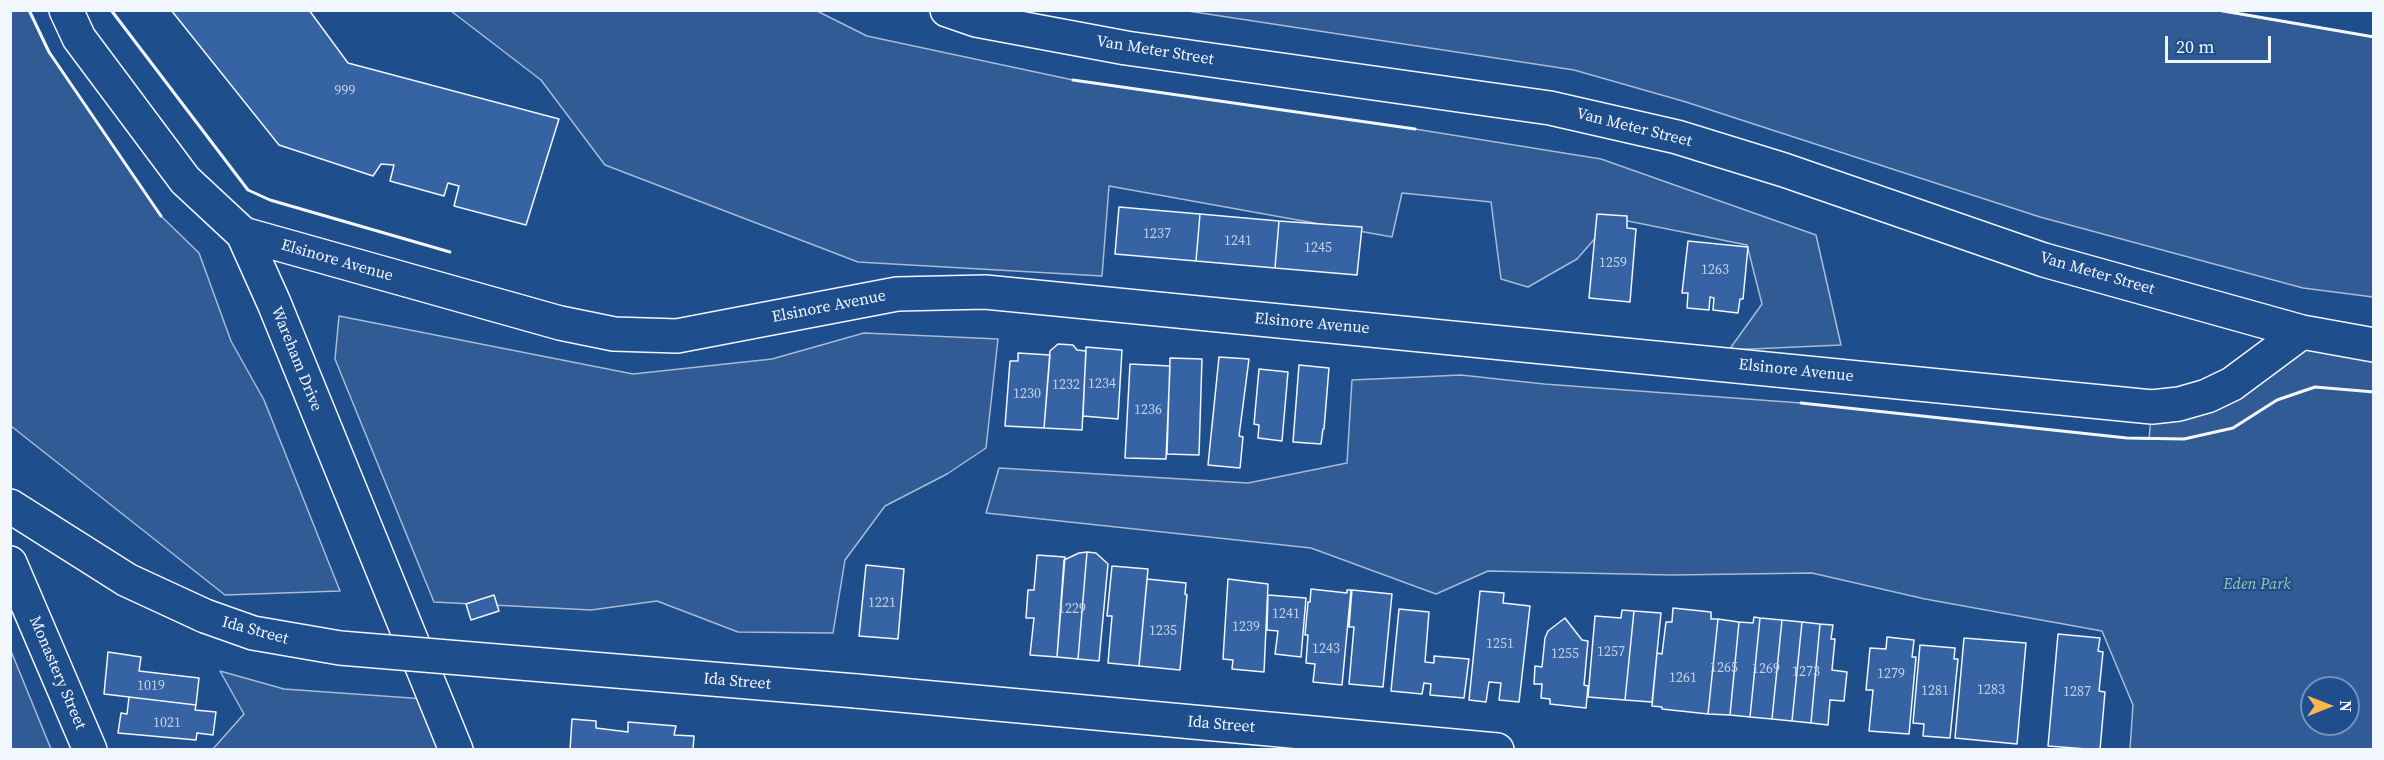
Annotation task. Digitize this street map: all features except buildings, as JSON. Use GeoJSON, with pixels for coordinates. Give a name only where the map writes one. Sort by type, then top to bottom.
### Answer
{"type":"FeatureCollection","features":[{"type":"Feature","properties":{"kind":"street","name":"Wareham Drive"},"geometry":{"type":"LineString","coordinates":[[66,10],[79,38],[185,180],[243,234],[274,303],[456,750]]}},
{"type":"Feature","properties":{"kind":"street","name":"Van Meter Street"},"geometry":{"type":"LineString","coordinates":[[947,10],[976,20],[1126,48],[1550,108],[1677,137],[1784,170],[2044,260],[2302,332]]}},
{"type":"Feature","properties":{"kind":"street","name":"Elsinore Avenue"},"geometry":{"type":"LineString","coordinates":[[243,234],[560,323],[614,334],[677,336],[897,294],[985,292],[2152,406],[2179,404],[2223,388],[2302,332]]}},
{"type":"Feature","properties":{"kind":"street"},"geometry":{"type":"LineString","coordinates":[[2302,332],[2373,345]]}},
{"type":"Feature","properties":{"kind":"street","name":"Ida Street"},"geometry":{"type":"LineString","coordinates":[[10,506],[127,580],[205,616],[253,633],[340,648],[856,692],[1226,738],[1497,750]]}},
{"type":"Feature","properties":{"kind":"street","name":"Monastery Street"},"geometry":{"type":"LineString","coordinates":[[10,563],[90,750]]}},
{"type":"Feature","properties":{"kind":"shaded area"},"geometry":{"type":"Polygon","coordinates":[[[2213,10],[2373,37],[2373,297],[2303,288],[2040,217],[1686,102],[1574,70],[1188,11],[2213,10]]]}},
{"type":"Feature","properties":{"kind":"shaded area"},"geometry":{"type":"Polygon","coordinates":[[[10,11],[29,11],[49,52],[161,216],[199,253],[231,341],[264,400],[340,591],[225,595],[11,426],[10,11]]]}},
{"type":"Feature","properties":{"kind":"shaded area"},"geometry":{"type":"Polygon","coordinates":[[[451,11],[817,11],[867,36],[1073,80],[1415,129],[1601,159],[1816,235],[1841,345],[1729,350],[1762,304],[1747,245],[1613,218],[1577,259],[1528,287],[1501,279],[1491,202],[1402,193],[1392,237],[1109,186],[1102,276],[858,262],[605,165],[541,80],[451,11]]]}},
{"type":"Feature","properties":{"kind":"shaded area"},"geometry":{"type":"Polygon","coordinates":[[[339,316],[633,374],[772,359],[864,333],[998,339],[986,448],[947,474],[885,506],[845,560],[833,633],[738,632],[657,601],[591,610],[434,602],[335,359],[339,316]]]}},
{"type":"Feature","properties":{"kind":"shaded area"},"geometry":{"type":"Polygon","coordinates":[[[2302,332],[2373,345],[2373,749],[2130,749],[2133,705],[2102,631],[1925,599],[1812,573],[1671,575],[1488,571],[1436,594],[1311,548],[986,513],[999,468],[1248,483],[1347,463],[1352,380],[1461,375],[1544,384],[1801,403],[2149,439],[2152,407],[2302,332]]]}},
{"type":"Feature","properties":{"kind":"shaded area"},"geometry":{"type":"Polygon","coordinates":[[[11,651],[51,749],[11,749],[11,651]]]}},
{"type":"Feature","properties":{"kind":"shaded area"},"geometry":{"type":"Polygon","coordinates":[[[220,671],[284,689],[425,699],[444,750],[212,750],[244,714],[220,671]]]}},
{"type":"Feature","properties":{"kind":"wall"},"geometry":{"type":"LineString","coordinates":[[29,10],[49,52],[161,216]]}},
{"type":"Feature","properties":{"kind":"wall"},"geometry":{"type":"LineString","coordinates":[[111,10],[248,190],[270,200],[450,252]]}},
{"type":"Feature","properties":{"kind":"wall"},"geometry":{"type":"LineString","coordinates":[[2218,10],[2374,37]]}},
{"type":"Feature","properties":{"kind":"wall"},"geometry":{"type":"LineString","coordinates":[[1073,80],[1415,129]]}},
{"type":"Feature","properties":{"kind":"wall"},"geometry":{"type":"LineString","coordinates":[[1801,403],[2127,438],[2184,439],[2233,428],[2277,400],[2315,387],[2374,392]]}},
{"type":"Feature","properties":{"kind":"park label","name":"Eden Park"},"geometry":{"type":"Point","coordinates":[2257,585]}}]}
